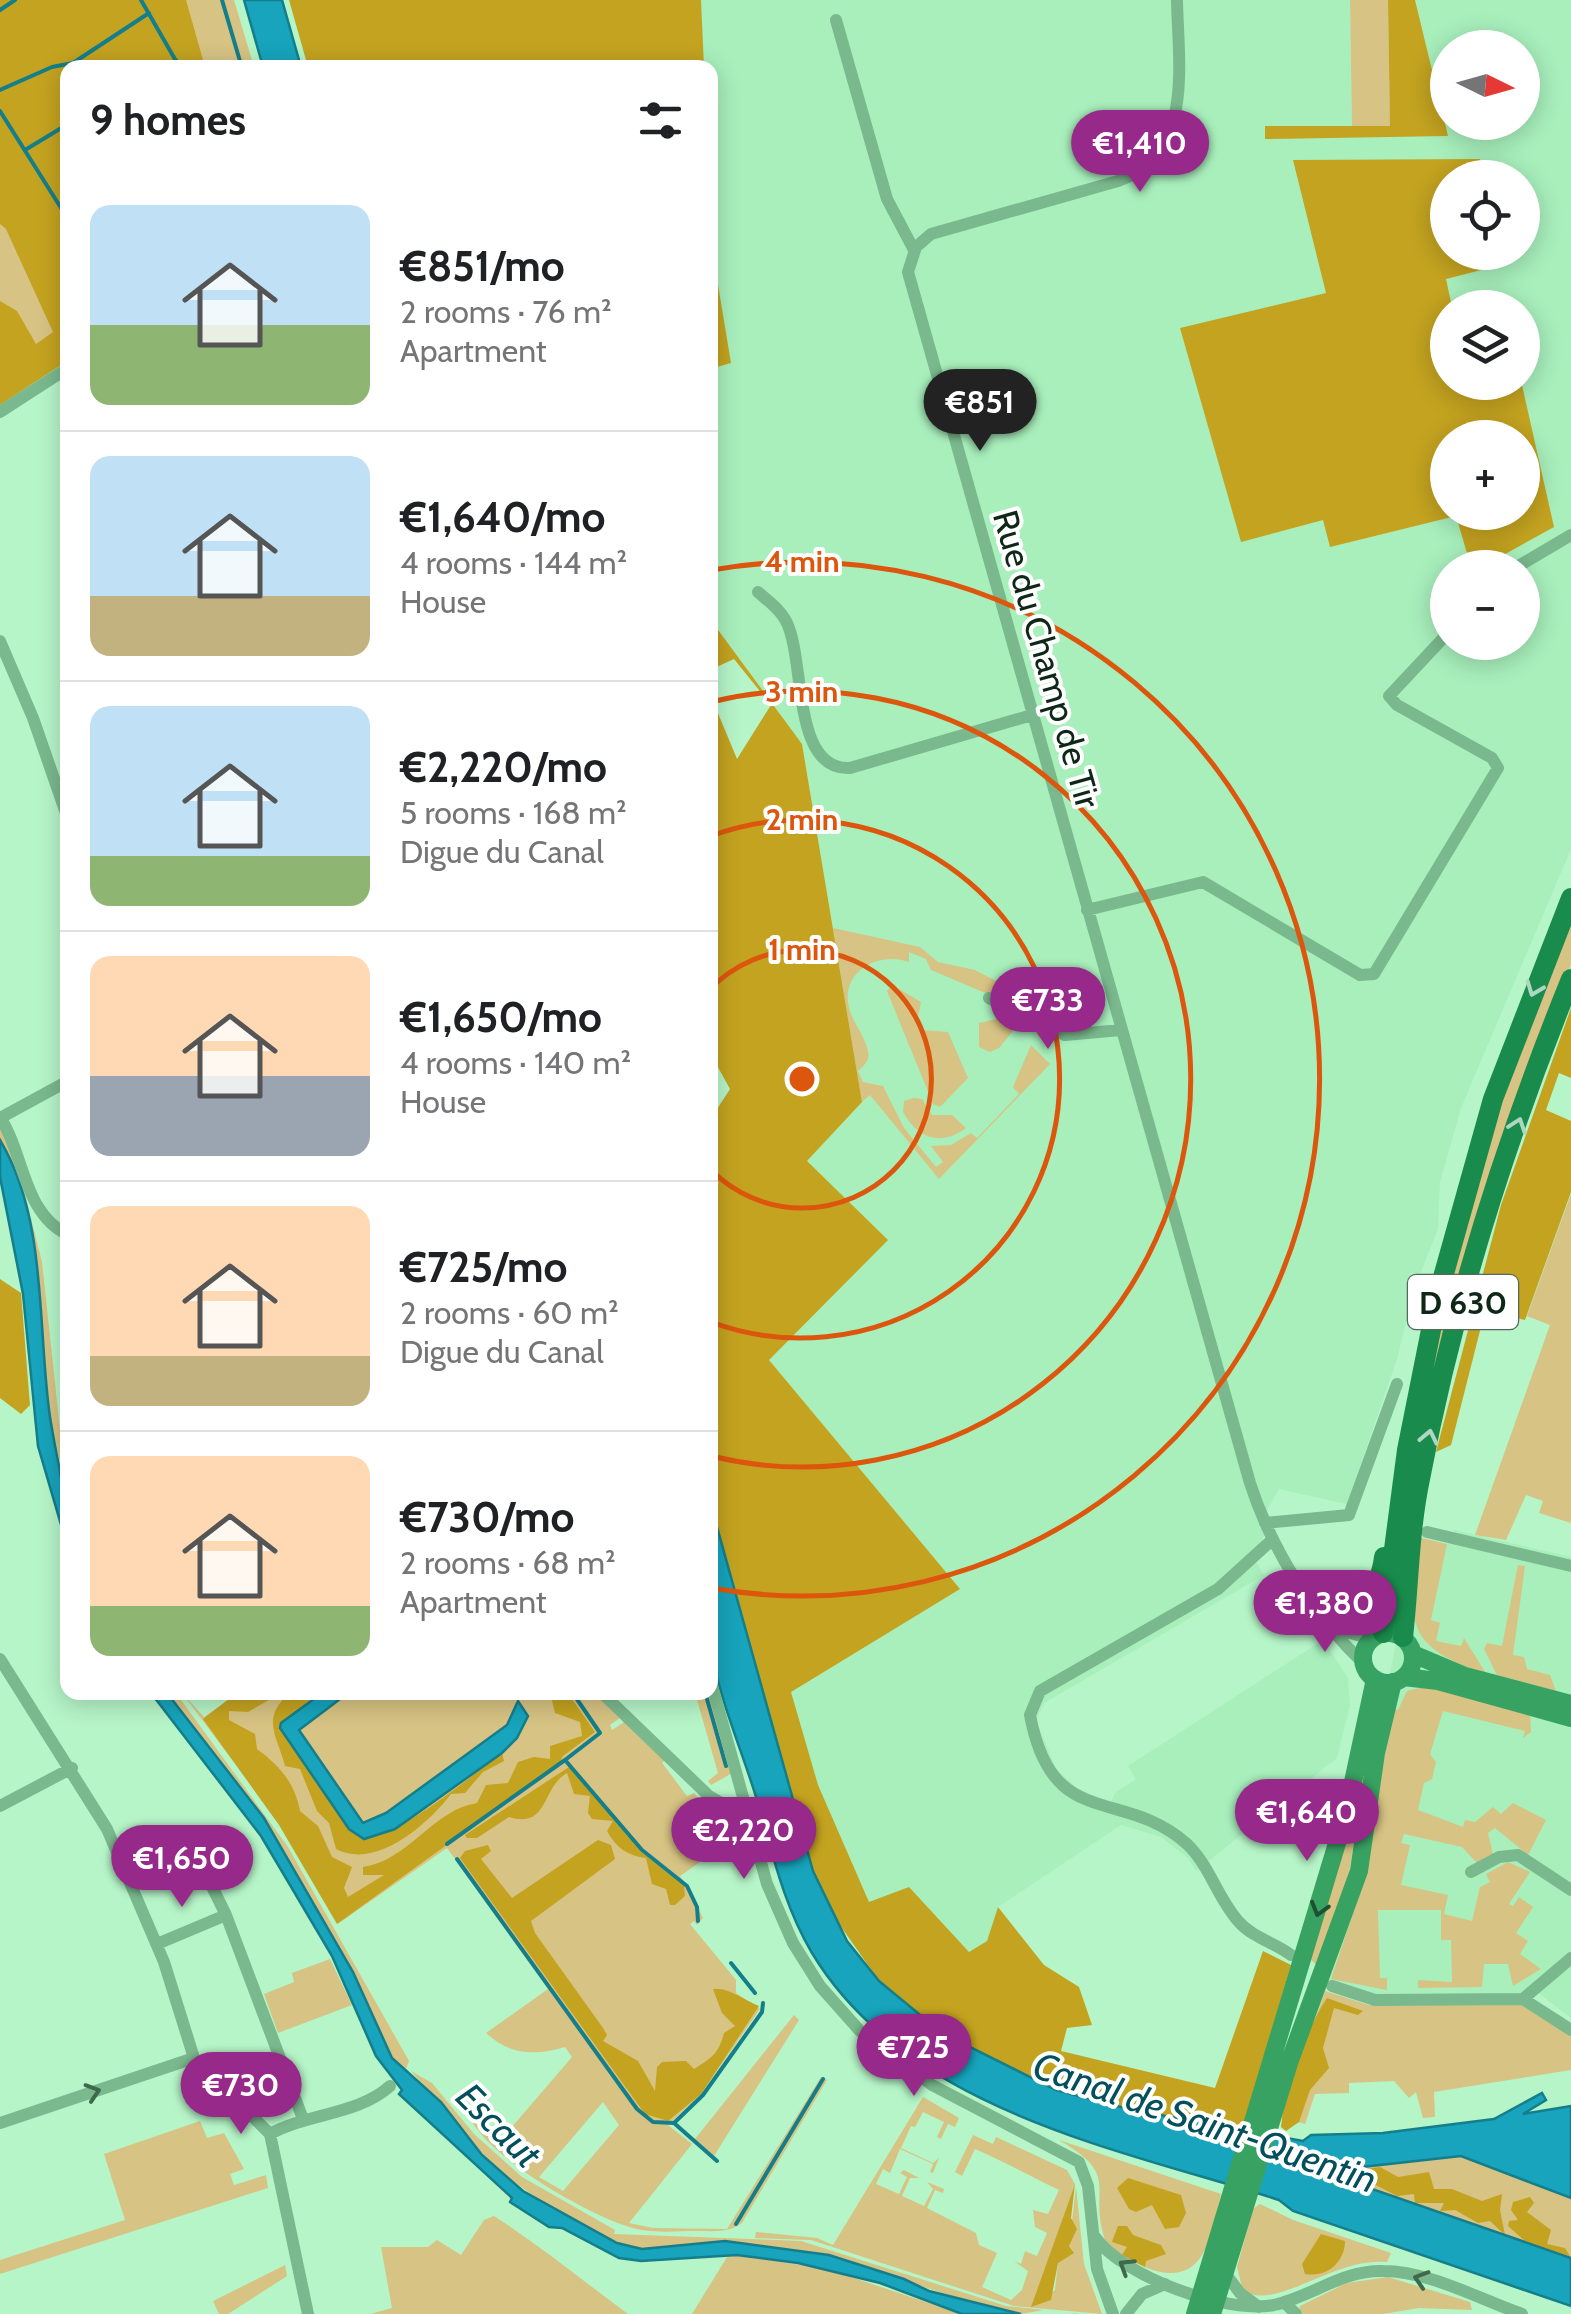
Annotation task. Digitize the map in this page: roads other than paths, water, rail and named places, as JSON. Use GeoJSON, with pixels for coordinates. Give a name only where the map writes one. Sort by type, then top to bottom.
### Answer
{"type":"FeatureCollection","features":[{"type":"Feature","properties":{"kind":"main road","name":"D 630"},"geometry":{"type":"LineString","coordinates":[[1393,1641],[1412,1424],[1438,1295],[1493,1099],[1571,898]]}},
{"type":"Feature","properties":{"kind":"main road","name":"D 630"},"geometry":{"type":"LineString","coordinates":[[1393,1641],[1414,1510],[1441,1385],[1485,1222],[1571,979]]}},
{"type":"Feature","properties":{"kind":"main road"},"geometry":{"type":"LineString","coordinates":[[1320,1613],[1353,1606],[1378,1584],[1401,1448],[1412,1424]]}},
{"type":"Feature","properties":{"kind":"main road"},"geometry":{"type":"LineString","coordinates":[[1206,2306],[1281,2060],[1393,1641]]}},
{"type":"Feature","properties":{"kind":"main road"},"geometry":{"type":"LineString","coordinates":[[1281,2060],[1358,1870],[1384,1676],[1364,1651],[1393,1641],[1465,1676],[1571,1704]]}},
{"type":"Feature","properties":{"kind":"main road"},"geometry":{"type":"LineString","coordinates":[[1384,1676],[1438,1680],[1571,1718]]}},
{"type":"Feature","properties":{"kind":"main road"},"geometry":{"type":"LineString","coordinates":[[1206,2306],[1225,2273],[1223,2251]]}},
{"type":"Feature","properties":{"kind":"street"},"geometry":{"type":"LineString","coordinates":[[914,250],[936,232],[1118,181],[1144,167],[1178,116],[1177,0]]}},
{"type":"Feature","properties":{"kind":"street","name":"Rue du Champ de Tir"},"geometry":{"type":"LineString","coordinates":[[836,20],[887,199],[897,226],[914,250],[909,278],[1265,1523],[1320,1613],[1384,1676]]}},
{"type":"Feature","properties":{"kind":"street"},"geometry":{"type":"LineString","coordinates":[[0,412],[60,373]]}},
{"type":"Feature","properties":{"kind":"street"},"geometry":{"type":"LineString","coordinates":[[1540,553],[1571,535]]}},
{"type":"Feature","properties":{"kind":"street"},"geometry":{"type":"LineString","coordinates":[[758,592],[787,622],[813,746],[828,764],[850,768],[1032,715]]}},
{"type":"Feature","properties":{"kind":"street"},"geometry":{"type":"LineString","coordinates":[[0,641],[33,718],[60,797]]}},
{"type":"Feature","properties":{"kind":"street"},"geometry":{"type":"LineString","coordinates":[[1087,910],[1203,882],[1360,975],[1374,974],[1498,768],[1492,758],[1397,705],[1389,696],[1430,652]]}},
{"type":"Feature","properties":{"kind":"street"},"geometry":{"type":"LineString","coordinates":[[988,998],[1065,1036],[1121,1030]]}},
{"type":"Feature","properties":{"kind":"street"},"geometry":{"type":"LineString","coordinates":[[60,1085],[0,1117],[19,1152],[36,1209],[60,1228]]}},
{"type":"Feature","properties":{"kind":"street"},"geometry":{"type":"LineString","coordinates":[[1265,1523],[1349,1515],[1397,1384]]}},
{"type":"Feature","properties":{"kind":"street"},"geometry":{"type":"LineString","coordinates":[[1428,1532],[1571,1566]]}},
{"type":"Feature","properties":{"kind":"street"},"geometry":{"type":"LineString","coordinates":[[1272,1540],[1218,1590],[1037,1694],[1030,1711],[1046,1764],[1060,1784],[1077,1797],[1178,1838],[1197,1856],[1240,1924],[1291,1955]]}},
{"type":"Feature","properties":{"kind":"street"},"geometry":{"type":"LineString","coordinates":[[1320,1613],[1350,1633],[1393,1641]]}},
{"type":"Feature","properties":{"kind":"street"},"geometry":{"type":"LineString","coordinates":[[0,1659],[107,1829],[157,1944],[194,2058],[270,2134],[308,2314]]}},
{"type":"Feature","properties":{"kind":"street"},"geometry":{"type":"LineString","coordinates":[[608,1700],[705,1792],[749,1819]]}},
{"type":"Feature","properties":{"kind":"street"},"geometry":{"type":"LineString","coordinates":[[716,1700],[783,1924],[804,1964],[860,2031],[932,2085],[1073,2156],[1088,2186],[1097,2269],[1113,2314]]}},
{"type":"Feature","properties":{"kind":"street"},"geometry":{"type":"LineString","coordinates":[[0,1806],[72,1768]]}},
{"type":"Feature","properties":{"kind":"street"},"geometry":{"type":"LineString","coordinates":[[197,1856],[226,1914],[303,2119]]}},
{"type":"Feature","properties":{"kind":"street"},"geometry":{"type":"LineString","coordinates":[[1471,1872],[1498,1857],[1518,1856],[1571,1890]]}},
{"type":"Feature","properties":{"kind":"street"},"geometry":{"type":"LineString","coordinates":[[157,1944],[226,1914]]}},
{"type":"Feature","properties":{"kind":"street"},"geometry":{"type":"LineString","coordinates":[[1523,1999],[1571,1958]]}},
{"type":"Feature","properties":{"kind":"street"},"geometry":{"type":"LineString","coordinates":[[1332,1986],[1375,2000],[1523,1999],[1571,2030]]}},
{"type":"Feature","properties":{"kind":"street"},"geometry":{"type":"LineString","coordinates":[[0,2123],[194,2058]]}},
{"type":"Feature","properties":{"kind":"street"},"geometry":{"type":"LineString","coordinates":[[270,2134],[303,2119],[366,2104],[390,2086]]}},
{"type":"Feature","properties":{"kind":"street"},"geometry":{"type":"LineString","coordinates":[[1095,2237],[1121,2264],[1206,2306],[1284,2302],[1348,2275],[1380,2271],[1407,2274],[1480,2307],[1522,2314]]}},
{"type":"Feature","properties":{"kind":"street"},"geometry":{"type":"LineString","coordinates":[[1225,2273],[1240,2294],[1259,2306]]}},
{"type":"Feature","properties":{"kind":"street"},"geometry":{"type":"LineString","coordinates":[[1126,2314],[1142,2294],[1166,2284]]}},
{"type":"Feature","properties":{"kind":"street"},"geometry":{"type":"LineString","coordinates":[[1284,2302],[1296,2314]]}},
{"type":"Feature","properties":{"kind":"water"},"geometry":{"type":"Polygon","coordinates":[[[244,0],[282,0],[299,60],[261,60],[244,0]]]}},
{"type":"Feature","properties":{"kind":"water"},"geometry":{"type":"Polygon","coordinates":[[[0,1140],[15,1171],[33,1240],[46,1383],[60,1473],[60,1521],[38,1446],[23,1294],[0,1177],[0,1140]]]}},
{"type":"Feature","properties":{"kind":"water"},"geometry":{"type":"Polygon","coordinates":[[[718,1531],[813,1871],[847,1941],[879,1981],[942,2033],[1056,2090],[1132,2110],[1303,2141],[1311,2135],[1383,2133],[1494,2119],[1542,2093],[1546,2100],[1523,2114],[1571,2106],[1571,2198],[1461,2156],[1344,2169],[1342,2175],[1346,2180],[1571,2258],[1571,2306],[1293,2211],[1279,2200],[1022,2117],[960,2088],[903,2052],[853,2007],[812,1953],[793,1916],[718,1677],[718,1531]]]}},
{"type":"Feature","properties":{"kind":"water"},"geometry":{"type":"Polygon","coordinates":[[[156,1700],[172,1700],[264,1818],[353,1972],[392,2058],[441,2102],[482,2155],[523,2191],[617,2243],[642,2249],[725,2241],[829,2255],[929,2291],[1021,2314],[962,2314],[880,2283],[798,2263],[737,2255],[641,2261],[619,2258],[562,2228],[549,2227],[510,2202],[512,2198],[399,2094],[402,2090],[376,2056],[332,1956],[261,1836],[156,1700]]]}},
{"type":"Feature","properties":{"kind":"water"},"geometry":{"type":"Polygon","coordinates":[[[312,1700],[339,1700],[299,1730],[363,1823],[386,1813],[507,1725],[518,1701],[528,1716],[517,1738],[502,1753],[395,1829],[364,1839],[349,1829],[280,1728],[281,1723],[312,1700]]]}},
{"type":"Feature","properties":{"kind":"waterway"},"geometry":{"type":"LineString","coordinates":[[0,10],[15,0]]}},
{"type":"Feature","properties":{"kind":"waterway"},"geometry":{"type":"LineString","coordinates":[[141,0],[175,60]]}},
{"type":"Feature","properties":{"kind":"waterway"},"geometry":{"type":"LineString","coordinates":[[222,0],[240,60]]}},
{"type":"Feature","properties":{"kind":"waterway"},"geometry":{"type":"LineString","coordinates":[[78,60],[149,13]]}},
{"type":"Feature","properties":{"kind":"waterway"},"geometry":{"type":"LineString","coordinates":[[0,90],[60,65]]}},
{"type":"Feature","properties":{"kind":"waterway"},"geometry":{"type":"LineString","coordinates":[[0,111],[60,206]]}},
{"type":"Feature","properties":{"kind":"waterway"},"geometry":{"type":"LineString","coordinates":[[25,150],[60,129]]}},
{"type":"Feature","properties":{"kind":"waterway"},"geometry":{"type":"LineString","coordinates":[[577,1700],[600,1733],[565,1760],[642,1850],[687,1886],[697,1907],[698,1921]]}},
{"type":"Feature","properties":{"kind":"waterway"},"geometry":{"type":"LineString","coordinates":[[707,1700],[726,1766]]}},
{"type":"Feature","properties":{"kind":"waterway"},"geometry":{"type":"LineString","coordinates":[[447,1844],[565,1760]]}},
{"type":"Feature","properties":{"kind":"waterway"},"geometry":{"type":"LineString","coordinates":[[457,1859],[637,2109],[653,2122],[674,2123],[717,2161]]}},
{"type":"Feature","properties":{"kind":"waterway"},"geometry":{"type":"LineString","coordinates":[[731,1963],[755,1993]]}},
{"type":"Feature","properties":{"kind":"waterway"},"geometry":{"type":"LineString","coordinates":[[674,2123],[703,2095],[762,2012],[763,2003]]}},
{"type":"Feature","properties":{"kind":"waterway"},"geometry":{"type":"LineString","coordinates":[[736,2224],[823,2079]]}},
{"type":"Feature","properties":{"kind":"water label","name":"Canal de Saint-Quentin"},"geometry":{"type":"Point","coordinates":[1205,2122]}},
{"type":"Feature","properties":{"kind":"water label","name":"Escaut"},"geometry":{"type":"Point","coordinates":[499,2125]}}]}
